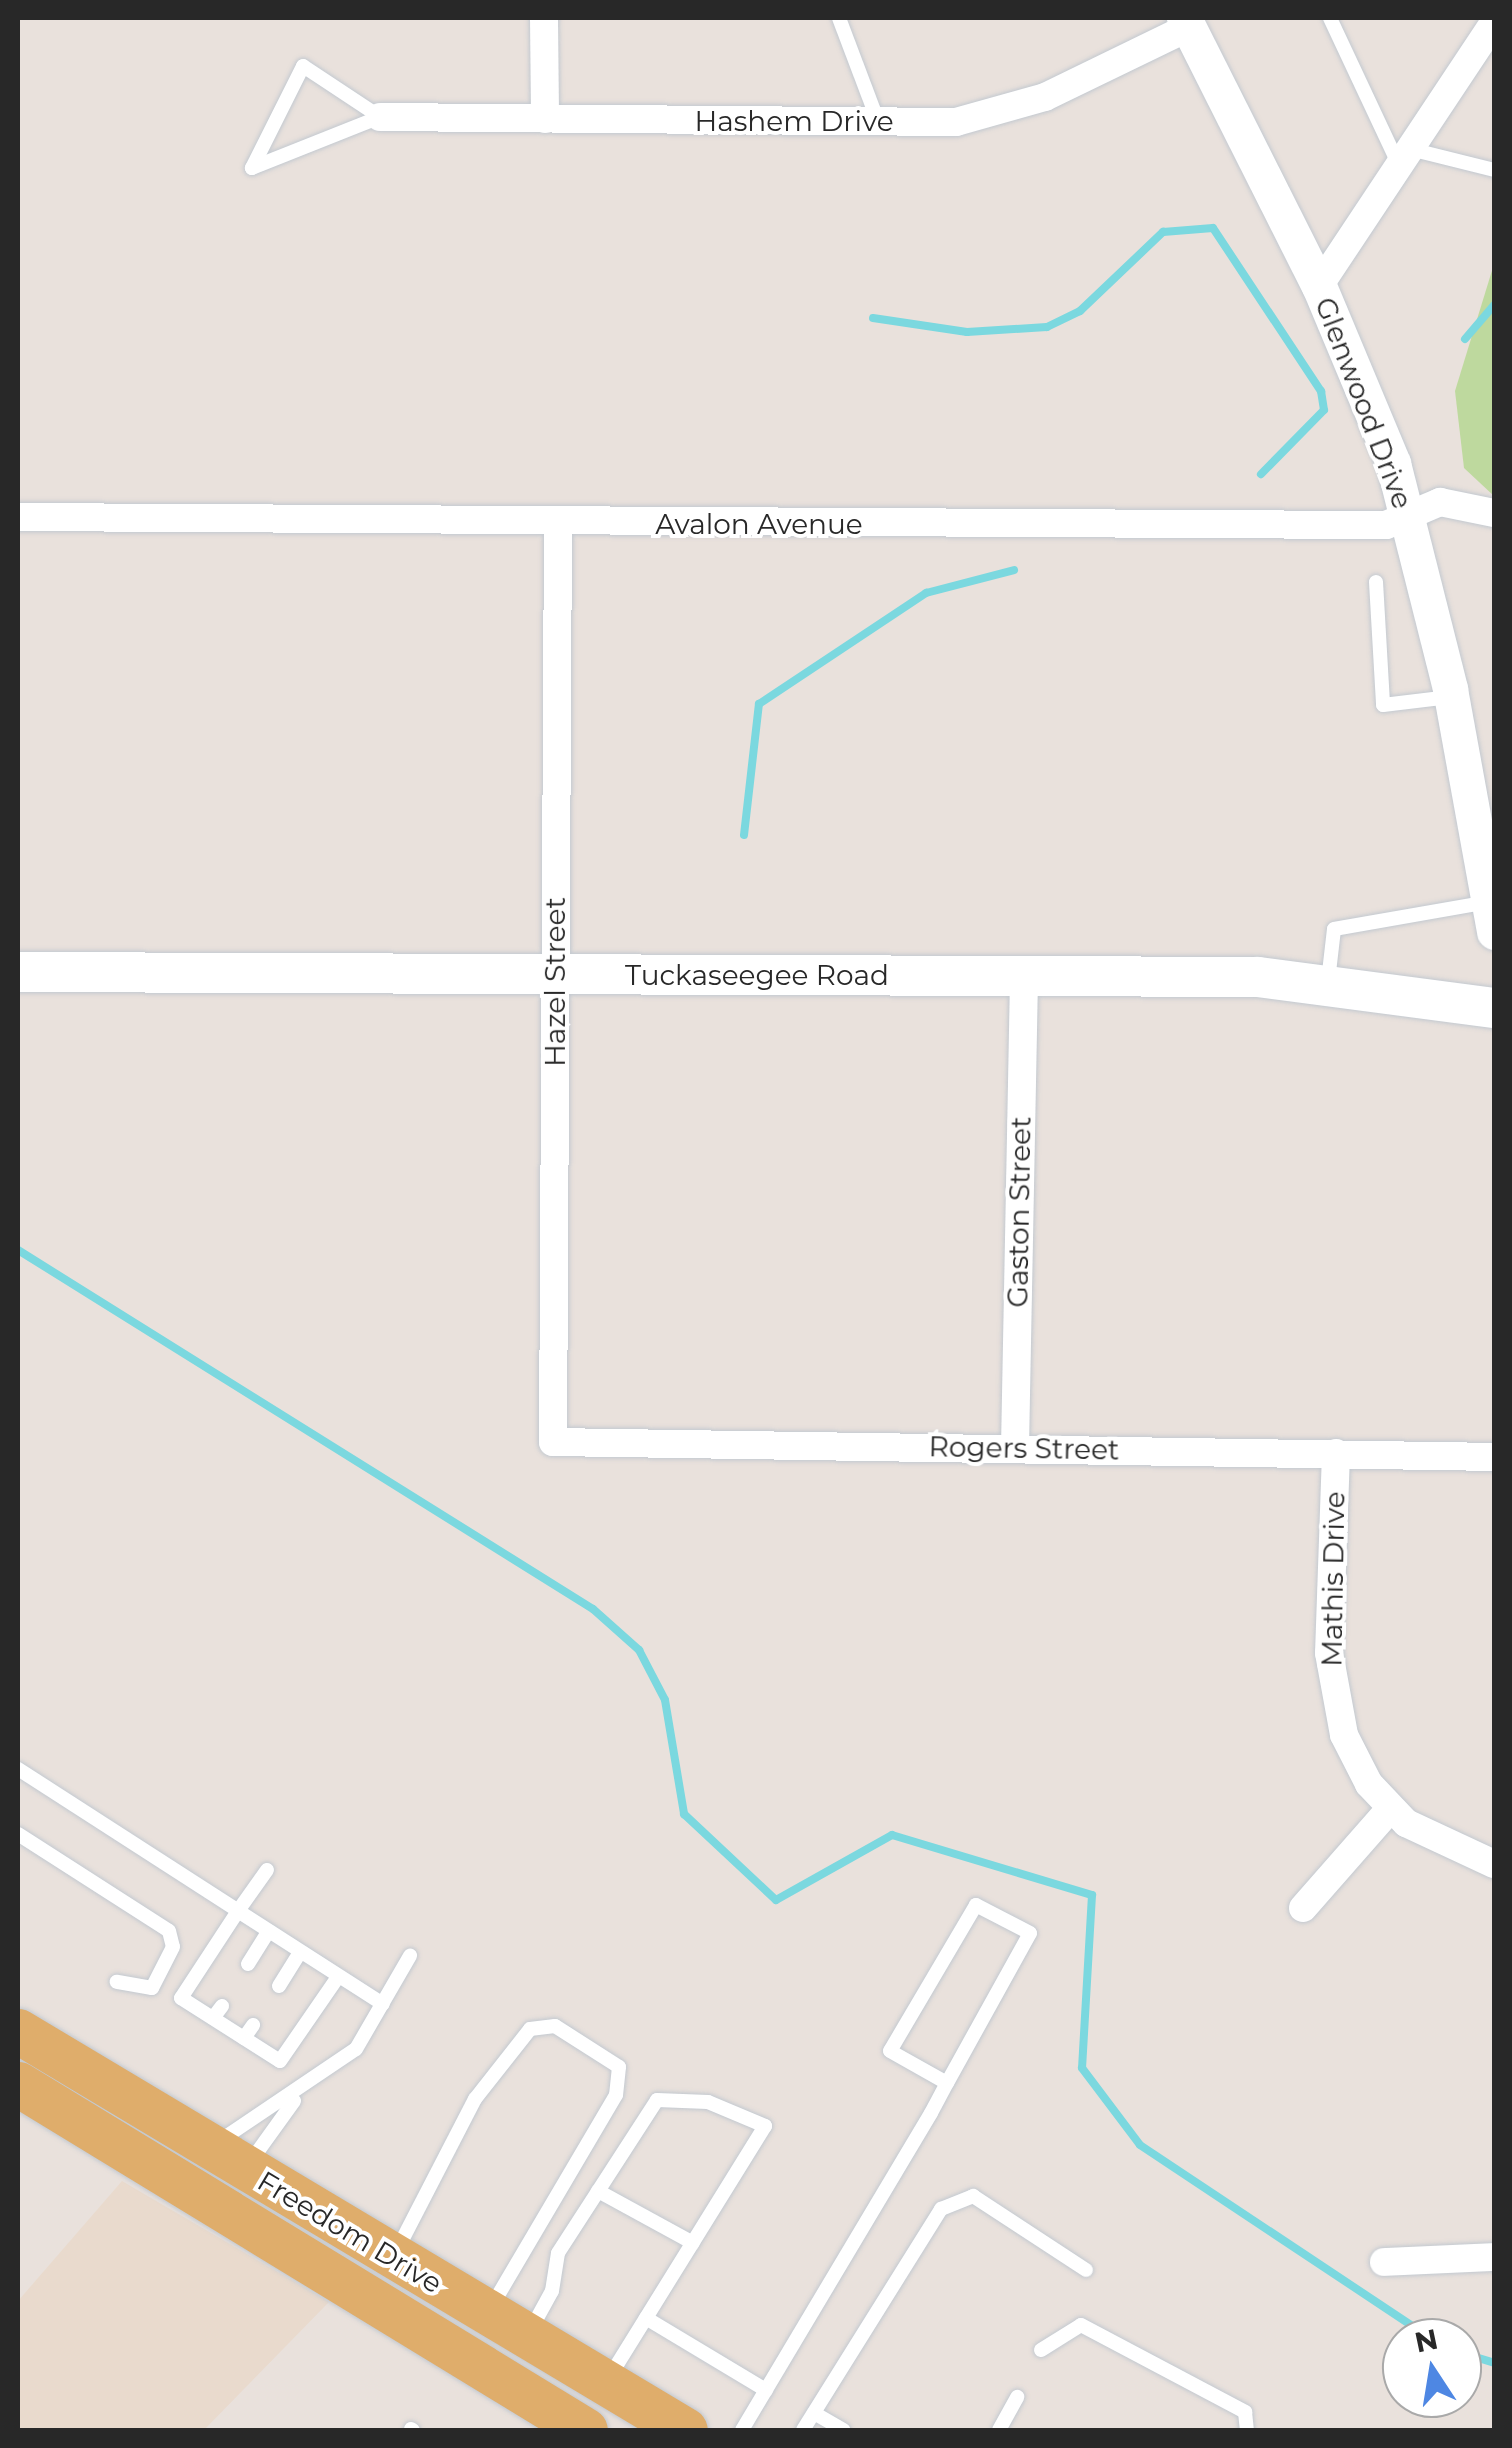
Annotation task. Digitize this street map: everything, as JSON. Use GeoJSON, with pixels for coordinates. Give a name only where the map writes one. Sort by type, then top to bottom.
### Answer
{"type":"FeatureCollection","features":[{"type":"Feature","properties":{"kind":"main road","name":"Tuckaseegee Road"},"geometry":{"type":"LineString","coordinates":[[18,972],[1024,976],[1328,982],[1494,1008]]}},
{"type":"Feature","properties":{"kind":"main road","name":"Freedom Drive"},"geometry":{"type":"LineString","coordinates":[[18,2032],[684,2430]]}},
{"type":"Feature","properties":{"kind":"main road","name":"Freedom Drive"},"geometry":{"type":"LineString","coordinates":[[18,2084],[585,2430]]}},
{"type":"Feature","properties":{"kind":"main road"},"geometry":{"type":"LineString","coordinates":[[218,2209],[227,2159]]}},
{"type":"Feature","properties":{"kind":"street"},"geometry":{"type":"LineString","coordinates":[[544,18],[545,119]]}},
{"type":"Feature","properties":{"kind":"street","name":"Hashem Drive"},"geometry":{"type":"LineString","coordinates":[[380,117],[878,122],[1002,113],[1186,22]]}},
{"type":"Feature","properties":{"kind":"street","name":"Glenwood Drive"},"geometry":{"type":"LineString","coordinates":[[1186,22],[1319,286],[1408,517],[1451,697],[1492,917]]}},
{"type":"Feature","properties":{"kind":"street"},"geometry":{"type":"LineString","coordinates":[[1319,286],[1494,23]]}},
{"type":"Feature","properties":{"kind":"street","name":"Avalon Avenue"},"geometry":{"type":"LineString","coordinates":[[18,518],[1386,525],[1457,501],[1494,512]]}},
{"type":"Feature","properties":{"kind":"street","name":"Hazel Street"},"geometry":{"type":"LineString","coordinates":[[553,1442],[558,522]]}},
{"type":"Feature","properties":{"kind":"street","name":"Gaston Street"},"geometry":{"type":"LineString","coordinates":[[1014,1447],[1024,976]]}},
{"type":"Feature","properties":{"kind":"street","name":"Rogers Street"},"geometry":{"type":"LineString","coordinates":[[553,1442],[1494,1457]]}},
{"type":"Feature","properties":{"kind":"street","name":"Mathis Drive"},"geometry":{"type":"LineString","coordinates":[[1336,1453],[1330,1674],[1344,1734],[1390,1809],[1436,1842],[1494,1864]]}},
{"type":"Feature","properties":{"kind":"street"},"geometry":{"type":"LineString","coordinates":[[1303,1908],[1390,1809]]}},
{"type":"Feature","properties":{"kind":"street"},"geometry":{"type":"LineString","coordinates":[[1384,2262],[1494,2257]]}},
{"type":"Feature","properties":{"kind":"lane"},"geometry":{"type":"LineString","coordinates":[[839,18],[878,122]]}},
{"type":"Feature","properties":{"kind":"lane"},"geometry":{"type":"LineString","coordinates":[[1330,18],[1405,158],[1494,170]]}},
{"type":"Feature","properties":{"kind":"lane"},"geometry":{"type":"LineString","coordinates":[[303,66],[380,117],[362,124],[252,168],[303,66]]}},
{"type":"Feature","properties":{"kind":"lane"},"geometry":{"type":"LineString","coordinates":[[1376,582],[1383,705],[1451,697]]}},
{"type":"Feature","properties":{"kind":"lane"},"geometry":{"type":"LineString","coordinates":[[1328,982],[1334,929],[1492,917]]}},
{"type":"Feature","properties":{"kind":"lane"},"geometry":{"type":"LineString","coordinates":[[18,1769],[384,2004]]}},
{"type":"Feature","properties":{"kind":"lane"},"geometry":{"type":"LineString","coordinates":[[18,1834],[169,1931],[174,1947],[152,1988],[117,1982]]}},
{"type":"Feature","properties":{"kind":"lane"},"geometry":{"type":"LineString","coordinates":[[267,1870],[181,1998],[217,2012],[244,2038],[280,2061],[338,1977]]}},
{"type":"Feature","properties":{"kind":"lane"},"geometry":{"type":"LineString","coordinates":[[742,2430],[948,2083],[1030,1933],[976,1904],[890,2051],[948,2083]]}},
{"type":"Feature","properties":{"kind":"lane"},"geometry":{"type":"LineString","coordinates":[[248,1964],[269,1931]]}},
{"type":"Feature","properties":{"kind":"lane"},"geometry":{"type":"LineString","coordinates":[[279,1986],[300,1952]]}},
{"type":"Feature","properties":{"kind":"lane"},"geometry":{"type":"LineString","coordinates":[[227,2159],[356,2049],[410,1956]]}},
{"type":"Feature","properties":{"kind":"lane"},"geometry":{"type":"LineString","coordinates":[[244,2038],[253,2024]]}},
{"type":"Feature","properties":{"kind":"lane"},"geometry":{"type":"LineString","coordinates":[[394,2258],[476,2099],[530,2029],[555,2026],[623,2077],[487,2314]]}},
{"type":"Feature","properties":{"kind":"lane"},"geometry":{"type":"LineString","coordinates":[[227,2159],[297,2096]]}},
{"type":"Feature","properties":{"kind":"lane"},"geometry":{"type":"LineString","coordinates":[[526,2337],[552,2291],[558,2254],[658,2100],[708,2102],[765,2126],[605,2384]]}},
{"type":"Feature","properties":{"kind":"lane"},"geometry":{"type":"LineString","coordinates":[[598,2191],[692,2244]]}},
{"type":"Feature","properties":{"kind":"lane"},"geometry":{"type":"LineString","coordinates":[[803,2430],[941,2209],[973,2196],[1086,2270]]}},
{"type":"Feature","properties":{"kind":"lane"},"geometry":{"type":"LineString","coordinates":[[646,2318],[766,2390]]}},
{"type":"Feature","properties":{"kind":"lane"},"geometry":{"type":"LineString","coordinates":[[1041,2350],[1081,2325],[1245,2412],[1248,2430]]}},
{"type":"Feature","properties":{"kind":"lane"},"geometry":{"type":"LineString","coordinates":[[999,2430],[1016,2398]]}},
{"type":"Feature","properties":{"kind":"lane"},"geometry":{"type":"LineString","coordinates":[[814,2413],[843,2430]]}},
{"type":"Feature","properties":{"kind":"shaded area"},"geometry":{"type":"Polygon","coordinates":[[[122,2181],[329,2302],[204,2430],[18,2430],[18,2301],[122,2181]]]}},
{"type":"Feature","properties":{"kind":"green space"},"geometry":{"type":"Polygon","coordinates":[[[1494,264],[1494,496],[1464,468],[1455,391],[1494,264]]]}},
{"type":"Feature","properties":{"kind":"waterway"},"geometry":{"type":"LineString","coordinates":[[873,318],[967,332],[1047,327],[1080,311],[1163,232],[1213,228],[1321,391],[1324,410],[1261,474]]}},
{"type":"Feature","properties":{"kind":"waterway"},"geometry":{"type":"LineString","coordinates":[[1465,339],[1494,305]]}},
{"type":"Feature","properties":{"kind":"waterway"},"geometry":{"type":"LineString","coordinates":[[744,835],[759,704],[926,593],[1014,570]]}},
{"type":"Feature","properties":{"kind":"waterway"},"geometry":{"type":"LineString","coordinates":[[18,1250],[593,1609],[639,1650],[665,1700],[684,1814],[776,1900],[892,1835],[1092,1895],[1082,2068],[1140,2145],[1400,2318]]}},
{"type":"Feature","properties":{"kind":"waterway"},"geometry":{"type":"LineString","coordinates":[[1482,2359],[1494,2363]]}}]}
